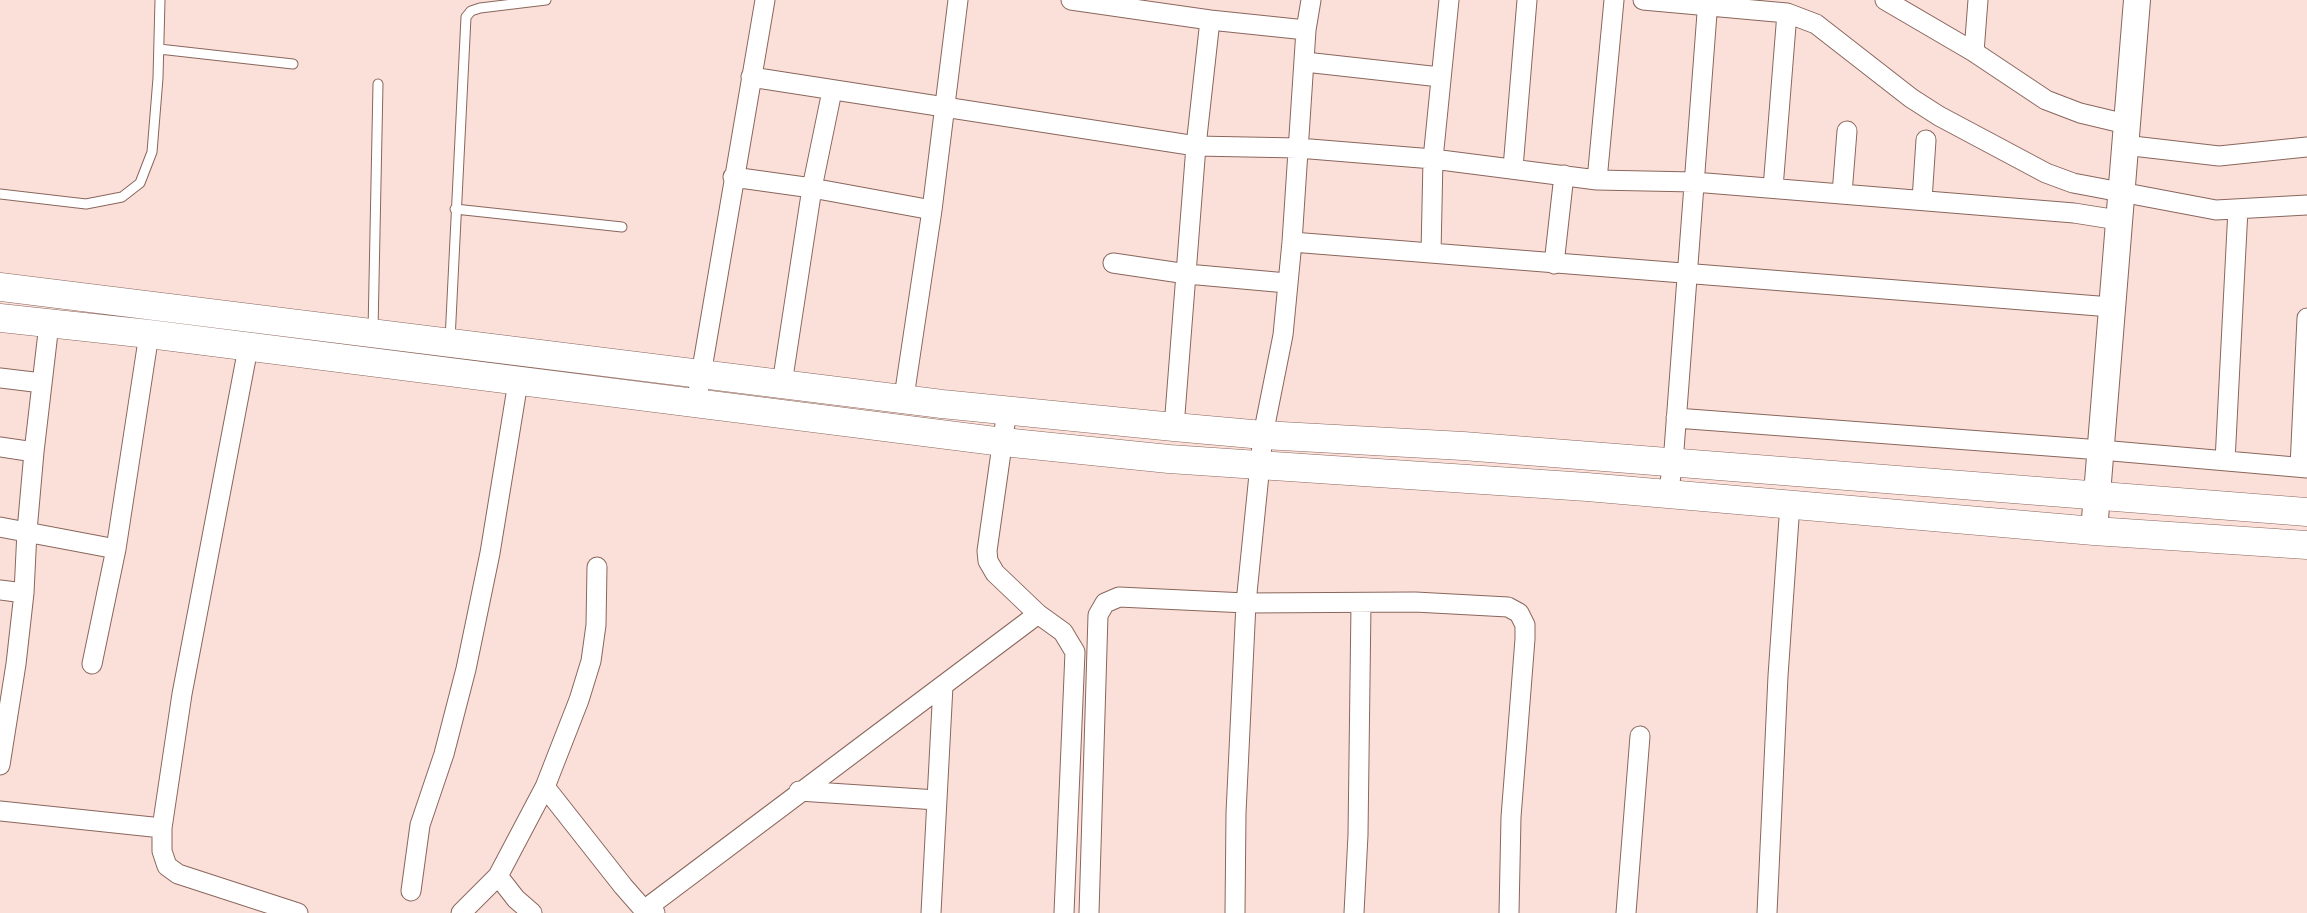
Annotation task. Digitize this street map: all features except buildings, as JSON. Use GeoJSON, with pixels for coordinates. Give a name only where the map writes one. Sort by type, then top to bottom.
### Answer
{"type":"FeatureCollection","features":[{"type":"Feature","properties":{"kind":"main road"},"geometry":{"type":"LineString","coordinates":[[0,287],[373,348],[518,382],[1003,442],[1260,466],[1422,475],[1790,504],[2094,531],[2307,545]]}},
{"type":"Feature","properties":{"kind":"main road"},"geometry":{"type":"LineString","coordinates":[[0,318],[148,334],[248,348],[373,348],[450,343],[782,384],[1174,427],[1263,435],[1463,446],[2097,494],[2307,512]]}},
{"type":"Feature","properties":{"kind":"street"},"geometry":{"type":"LineString","coordinates":[[696,404],[733,177],[765,0]]}},
{"type":"Feature","properties":{"kind":"street"},"geometry":{"type":"LineString","coordinates":[[904,397],[932,210],[958,0]]}},
{"type":"Feature","properties":{"kind":"street"},"geometry":{"type":"LineString","coordinates":[[1071,0],[1097,2],[1210,20],[1306,30]]}},
{"type":"Feature","properties":{"kind":"street"},"geometry":{"type":"LineString","coordinates":[[1234,913],[1246,603],[1263,435],[1281,344],[1292,242],[1306,30],[1311,0]]}},
{"type":"Feature","properties":{"kind":"street"},"geometry":{"type":"LineString","coordinates":[[1431,253],[1433,159],[1449,0]]}},
{"type":"Feature","properties":{"kind":"street"},"geometry":{"type":"LineString","coordinates":[[1513,168],[1527,0]]}},
{"type":"Feature","properties":{"kind":"street"},"geometry":{"type":"LineString","coordinates":[[1597,180],[1614,0]]}},
{"type":"Feature","properties":{"kind":"street"},"geometry":{"type":"LineString","coordinates":[[1643,0],[1708,4],[1787,13],[1816,24],[1911,98],[1939,116],[2046,172],[2073,183],[2216,210],[2307,205]]}},
{"type":"Feature","properties":{"kind":"street"},"geometry":{"type":"LineString","coordinates":[[1974,52],[1978,0]]}},
{"type":"Feature","properties":{"kind":"street"},"geometry":{"type":"LineString","coordinates":[[2094,531],[2137,0]]}},
{"type":"Feature","properties":{"kind":"street"},"geometry":{"type":"LineString","coordinates":[[1893,2],[1974,52],[2046,100],[2125,134],[2219,156],[2307,147]]}},
{"type":"Feature","properties":{"kind":"street"},"geometry":{"type":"LineString","coordinates":[[1668,494],[1673,463],[1708,4]]}},
{"type":"Feature","properties":{"kind":"street"},"geometry":{"type":"LineString","coordinates":[[1773,188],[1787,13]]}},
{"type":"Feature","properties":{"kind":"street"},"geometry":{"type":"LineString","coordinates":[[1174,427],[1196,146],[1210,20]]}},
{"type":"Feature","properties":{"kind":"street"},"geometry":{"type":"LineString","coordinates":[[1304,62],[1440,77]]}},
{"type":"Feature","properties":{"kind":"street"},"geometry":{"type":"LineString","coordinates":[[751,77],[832,91],[944,105],[1196,146],[1298,148],[1433,159],[1597,180],[1694,182],[1773,188],[2074,213],[2118,220]]}},
{"type":"Feature","properties":{"kind":"street"},"geometry":{"type":"LineString","coordinates":[[782,384],[812,188],[832,91]]}},
{"type":"Feature","properties":{"kind":"street"},"geometry":{"type":"LineString","coordinates":[[1842,194],[1847,131]]}},
{"type":"Feature","properties":{"kind":"street"},"geometry":{"type":"LineString","coordinates":[[1922,200],[1926,140]]}},
{"type":"Feature","properties":{"kind":"street"},"geometry":{"type":"LineString","coordinates":[[1554,264],[1564,175]]}},
{"type":"Feature","properties":{"kind":"street"},"geometry":{"type":"LineString","coordinates":[[733,177],[812,188],[932,210]]}},
{"type":"Feature","properties":{"kind":"street"},"geometry":{"type":"LineString","coordinates":[[2225,461],[2238,209]]}},
{"type":"Feature","properties":{"kind":"street"},"geometry":{"type":"LineString","coordinates":[[1292,242],[2111,307]]}},
{"type":"Feature","properties":{"kind":"street"},"geometry":{"type":"LineString","coordinates":[[1113,263],[1187,274],[1287,283]]}},
{"type":"Feature","properties":{"kind":"street"},"geometry":{"type":"LineString","coordinates":[[1676,418],[2101,450],[2303,468],[2307,318]]}},
{"type":"Feature","properties":{"kind":"street"},"geometry":{"type":"LineString","coordinates":[[0,764],[8,662],[24,593],[34,452],[49,324]]}},
{"type":"Feature","properties":{"kind":"street"},"geometry":{"type":"LineString","coordinates":[[92,664],[116,549],[148,334]]}},
{"type":"Feature","properties":{"kind":"street"},"geometry":{"type":"LineString","coordinates":[[248,348],[182,694],[162,828],[162,851],[167,866],[178,874],[298,913]]}},
{"type":"Feature","properties":{"kind":"street"},"geometry":{"type":"LineString","coordinates":[[0,378],[42,383]]}},
{"type":"Feature","properties":{"kind":"street"},"geometry":{"type":"LineString","coordinates":[[411,891],[420,825],[444,754],[470,650],[490,553],[518,382]]}},
{"type":"Feature","properties":{"kind":"street"},"geometry":{"type":"LineString","coordinates":[[1007,410],[987,551],[988,561],[995,574],[1038,614],[1064,632],[1075,652],[1064,913]]}},
{"type":"Feature","properties":{"kind":"street"},"geometry":{"type":"LineString","coordinates":[[0,447],[34,452]]}},
{"type":"Feature","properties":{"kind":"street"},"geometry":{"type":"LineString","coordinates":[[1767,913],[1778,676],[1790,504]]}},
{"type":"Feature","properties":{"kind":"street"},"geometry":{"type":"LineString","coordinates":[[0,527],[116,549]]}},
{"type":"Feature","properties":{"kind":"street"},"geometry":{"type":"LineString","coordinates":[[460,913],[498,876],[545,788],[579,700],[591,661],[596,625],[597,567]]}},
{"type":"Feature","properties":{"kind":"street"},"geometry":{"type":"LineString","coordinates":[[0,590],[24,593]]}},
{"type":"Feature","properties":{"kind":"street"},"geometry":{"type":"LineString","coordinates":[[1089,913],[1098,615],[1105,603],[1119,597],[1246,603],[1361,604],[1415,602],[1508,607],[1519,613],[1525,625],[1511,817],[1509,913]]}},
{"type":"Feature","properties":{"kind":"street"},"geometry":{"type":"LineString","coordinates":[[1354,913],[1358,835],[1361,604]]}},
{"type":"Feature","properties":{"kind":"street"},"geometry":{"type":"LineString","coordinates":[[545,788],[649,911],[799,791],[1038,614]]}},
{"type":"Feature","properties":{"kind":"street"},"geometry":{"type":"LineString","coordinates":[[930,913],[943,686]]}},
{"type":"Feature","properties":{"kind":"street"},"geometry":{"type":"LineString","coordinates":[[1626,913],[1640,736]]}},
{"type":"Feature","properties":{"kind":"street"},"geometry":{"type":"LineString","coordinates":[[799,791],[937,800]]}},
{"type":"Feature","properties":{"kind":"street"},"geometry":{"type":"LineString","coordinates":[[0,811],[162,828]]}},
{"type":"Feature","properties":{"kind":"street"},"geometry":{"type":"LineString","coordinates":[[498,876],[516,900],[532,913]]}},
{"type":"Feature","properties":{"kind":"lane"},"geometry":{"type":"LineString","coordinates":[[0,194],[86,204],[122,197],[140,183],[152,152],[159,49],[160,0]]}},
{"type":"Feature","properties":{"kind":"lane"},"geometry":{"type":"LineString","coordinates":[[450,343],[455,209],[466,17],[472,11],[480,8],[546,0]]}},
{"type":"Feature","properties":{"kind":"lane"},"geometry":{"type":"LineString","coordinates":[[159,49],[293,64]]}},
{"type":"Feature","properties":{"kind":"lane"},"geometry":{"type":"LineString","coordinates":[[373,348],[378,84]]}},
{"type":"Feature","properties":{"kind":"lane"},"geometry":{"type":"LineString","coordinates":[[455,209],[622,227]]}}]}
